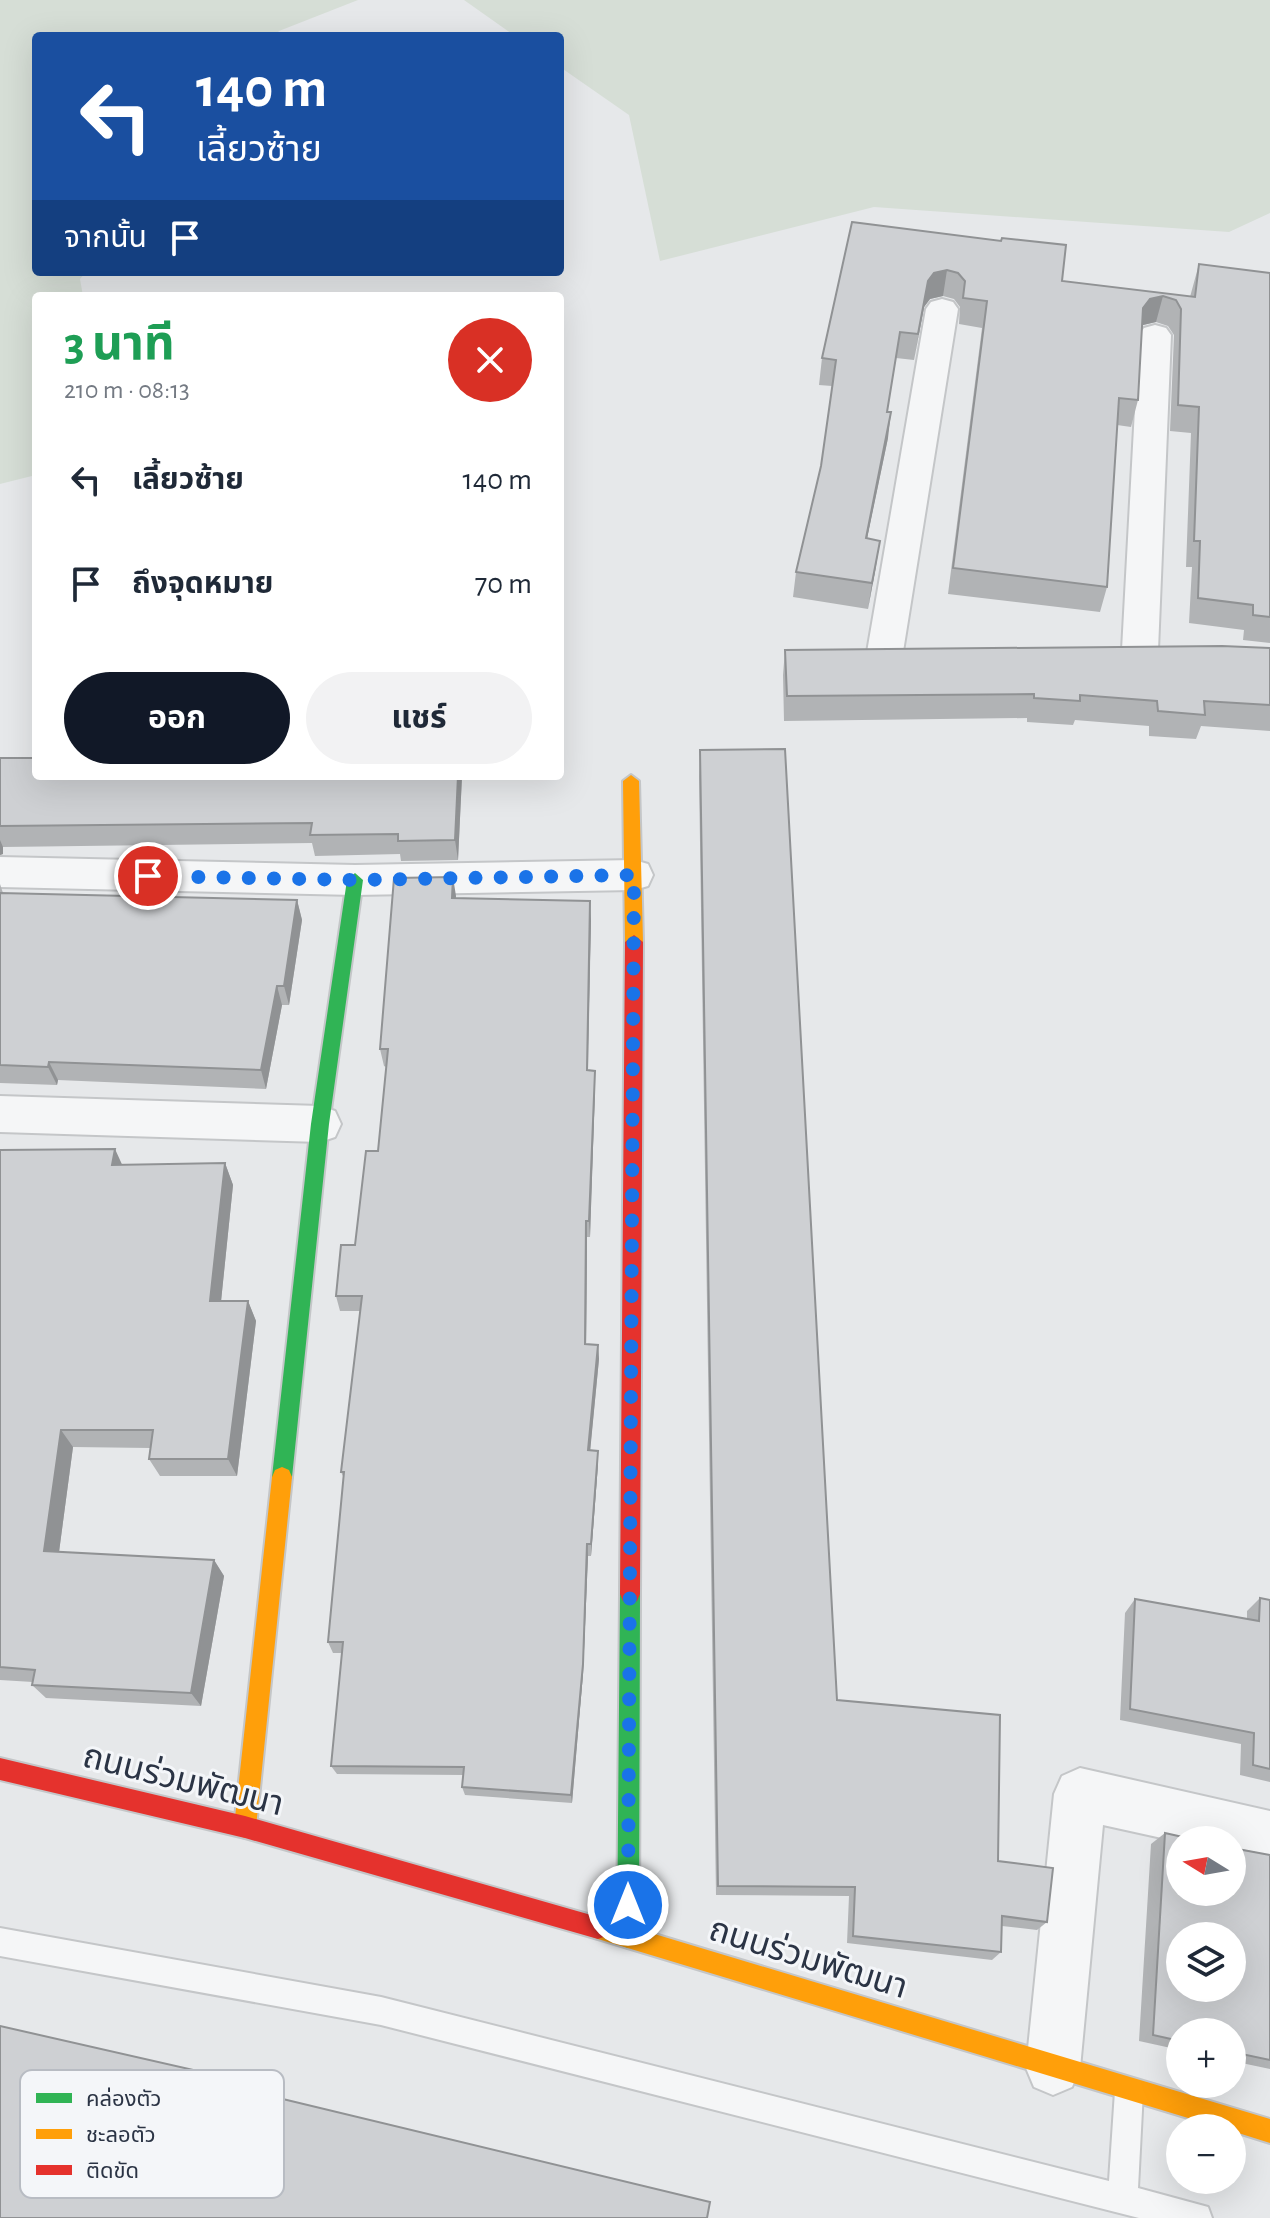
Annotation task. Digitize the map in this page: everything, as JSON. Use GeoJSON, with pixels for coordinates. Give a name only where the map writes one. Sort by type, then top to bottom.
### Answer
{"type":"FeatureCollection","features":[{"type":"Feature","properties":{"kind":"street"},"geometry":{"type":"LineString","coordinates":[[845,660],[900,658],[942,309]]}},
{"type":"Feature","properties":{"kind":"street"},"geometry":{"type":"LineString","coordinates":[[1139,651],[1155,335]]}},
{"type":"Feature","properties":{"kind":"street"},"geometry":{"type":"LineString","coordinates":[[628,1937],[634,875],[631,781]]}},
{"type":"Feature","properties":{"kind":"street"},"geometry":{"type":"LineString","coordinates":[[0,872],[355,880],[634,875]]}},
{"type":"Feature","properties":{"kind":"street"},"geometry":{"type":"LineString","coordinates":[[245,1827],[320,1124],[355,880]]}},
{"type":"Feature","properties":{"kind":"street"},"geometry":{"type":"LineString","coordinates":[[0,1114],[320,1124]]}},
{"type":"Feature","properties":{"kind":"street","name":"ถนนร่วมพัฒนา"},"geometry":{"type":"LineString","coordinates":[[0,1769],[245,1827],[628,1937],[1129,2091],[1270,2131]]}},
{"type":"Feature","properties":{"kind":"street"},"geometry":{"type":"LineString","coordinates":[[1053,2068],[1080,1794],[1270,1837]]}},
{"type":"Feature","properties":{"kind":"lane"},"geometry":{"type":"LineString","coordinates":[[0,1942],[381,2011],[1197,2218]]}},
{"type":"Feature","properties":{"kind":"lane"},"geometry":{"type":"LineString","coordinates":[[1123,2199],[1129,2091]]}},
{"type":"Feature","properties":{"kind":"shaded area"},"geometry":{"type":"Polygon","coordinates":[[[0,0],[358,0],[278,32],[32,32],[32,276],[83,276],[80,279],[82,292],[32,292],[32,476],[0,484],[0,0]]]}},
{"type":"Feature","properties":{"kind":"shaded area"},"geometry":{"type":"Polygon","coordinates":[[[464,0],[1270,0],[1270,213],[1229,232],[874,207],[660,261],[629,115],[564,70],[564,32],[509,32],[464,0]]]}},
{"type":"Feature","properties":{"kind":"building"},"geometry":{"type":"Polygon","coordinates":[[[852,222],[1001,241],[1002,238],[1066,245],[1062,281],[1195,297],[1199,264],[1270,273],[1270,617],[1253,615],[1253,605],[1198,598],[1200,541],[1194,541],[1199,407],[1178,405],[1181,309],[1176,300],[1163,296],[1150,299],[1143,308],[1138,400],[1119,398],[1107,587],[953,568],[987,301],[963,298],[965,281],[958,273],[947,270],[934,273],[928,281],[918,334],[900,332],[887,412],[891,412],[866,538],[880,541],[872,583],[796,572],[821,466],[836,360],[822,358],[852,222]]]}},
{"type":"Feature","properties":{"kind":"building"},"geometry":{"type":"Polygon","coordinates":[[[1270,648],[1270,705],[1204,701],[1205,715],[1158,711],[1157,701],[1080,695],[1080,701],[1034,698],[1034,694],[787,696],[785,650],[1270,648]]]}},
{"type":"Feature","properties":{"kind":"building"},"geometry":{"type":"Polygon","coordinates":[[[785,749],[837,1700],[1000,1715],[998,1861],[1053,1868],[1047,1922],[1002,1916],[1001,1952],[853,1936],[855,1887],[718,1886],[700,750],[785,749]]]}},
{"type":"Feature","properties":{"kind":"building"},"geometry":{"type":"Polygon","coordinates":[[[0,758],[32,758],[32,780],[458,780],[455,840],[398,841],[398,834],[310,835],[312,823],[0,826],[0,758]]]}},
{"type":"Feature","properties":{"kind":"building"},"geometry":{"type":"Polygon","coordinates":[[[453,877],[452,898],[590,901],[587,1070],[595,1071],[589,1221],[586,1221],[585,1344],[598,1345],[588,1450],[598,1451],[591,1544],[587,1544],[583,1664],[571,1795],[462,1787],[464,1767],[331,1766],[343,1642],[328,1642],[344,1472],[341,1472],[362,1296],[336,1296],[341,1245],[355,1245],[366,1151],[378,1151],[388,1049],[380,1049],[394,878],[453,877]]]}},
{"type":"Feature","properties":{"kind":"building"},"geometry":{"type":"Polygon","coordinates":[[[0,893],[297,900],[284,986],[277,986],[261,1070],[49,1062],[48,1067],[0,1065],[0,893]]]}},
{"type":"Feature","properties":{"kind":"building"},"geometry":{"type":"Polygon","coordinates":[[[115,1149],[112,1165],[225,1163],[210,1301],[248,1301],[228,1459],[149,1459],[153,1430],[61,1430],[44,1551],[214,1560],[191,1693],[32,1685],[35,1670],[0,1667],[0,1150],[115,1149]]]}},
{"type":"Feature","properties":{"kind":"building"},"geometry":{"type":"Polygon","coordinates":[[[1260,1598],[1270,1600],[1270,1769],[1253,1765],[1254,1733],[1130,1709],[1135,1599],[1259,1621],[1260,1598]]]}},
{"type":"Feature","properties":{"kind":"building"},"geometry":{"type":"Polygon","coordinates":[[[1165,1833],[1166,1906],[1246,1906],[1246,1851],[1270,1855],[1270,2060],[1246,2055],[1246,2018],[1166,2018],[1166,2038],[1153,2035],[1165,1833]]]}},
{"type":"Feature","properties":{"kind":"building"},"geometry":{"type":"Polygon","coordinates":[[[0,2026],[194,2070],[20,2070],[20,2198],[284,2198],[284,2099],[710,2202],[707,2218],[0,2218],[0,2026]]]}},
{"type":"Feature","properties":{"kind":"traffic: fast"},"geometry":{"type":"LineString","coordinates":[[282,1477],[320,1124],[355,880]]}},
{"type":"Feature","properties":{"kind":"traffic: fast"},"geometry":{"type":"LineString","coordinates":[[628,1937],[630,1594]]}},
{"type":"Feature","properties":{"kind":"traffic: slow"},"geometry":{"type":"LineString","coordinates":[[631,781],[634,942]]}},
{"type":"Feature","properties":{"kind":"traffic: slow"},"geometry":{"type":"LineString","coordinates":[[245,1827],[282,1477]]}},
{"type":"Feature","properties":{"kind":"traffic: slow"},"geometry":{"type":"LineString","coordinates":[[598,1928],[1270,2131]]}},
{"type":"Feature","properties":{"kind":"traffic: jam"},"geometry":{"type":"LineString","coordinates":[[630,1594],[634,942]]}},
{"type":"Feature","properties":{"kind":"traffic: jam"},"geometry":{"type":"LineString","coordinates":[[0,1769],[245,1827],[598,1928]]}},
{"type":"Feature","properties":{"kind":"route"},"geometry":{"type":"LineString","coordinates":[[148,876],[355,880],[634,875],[628,1905]]}}]}
